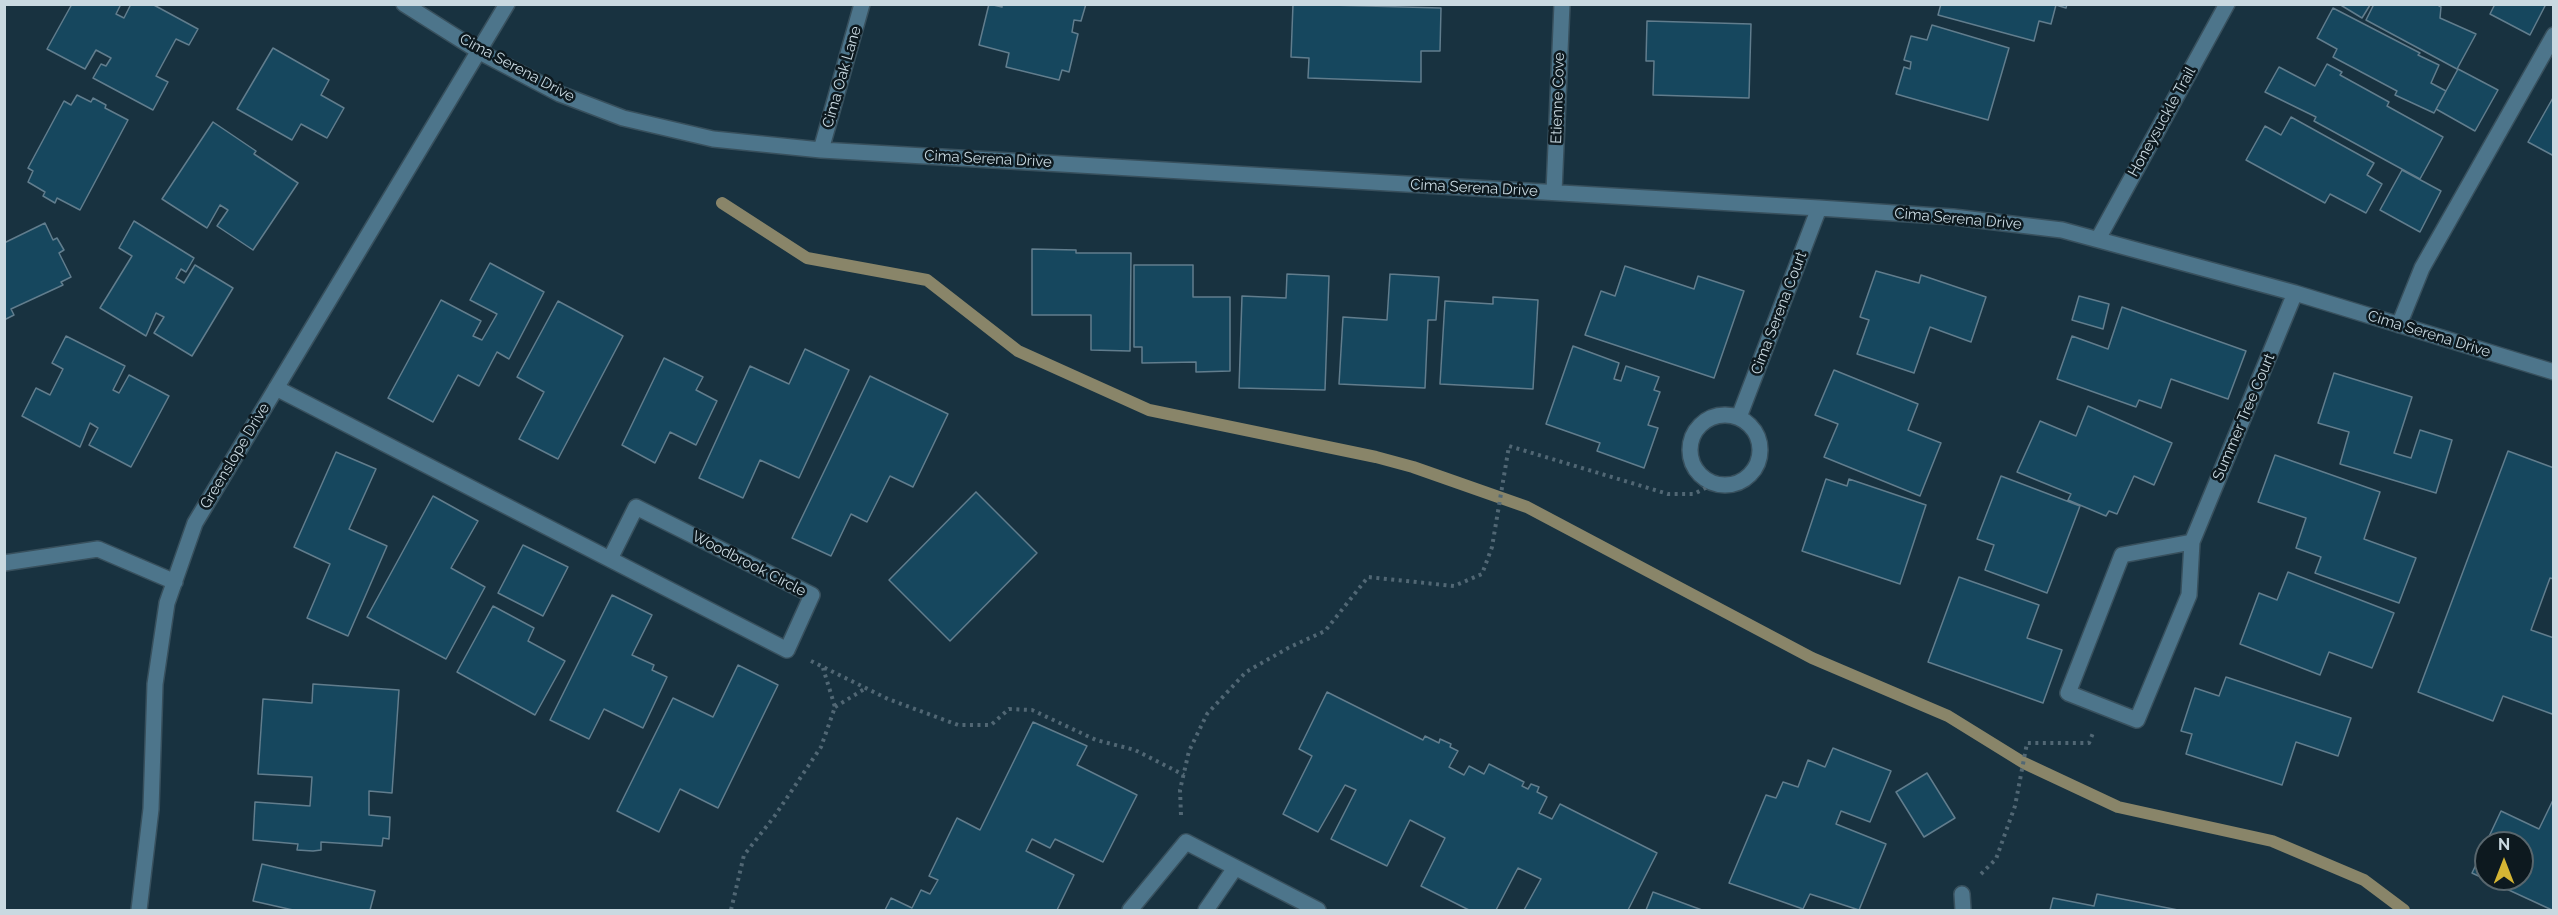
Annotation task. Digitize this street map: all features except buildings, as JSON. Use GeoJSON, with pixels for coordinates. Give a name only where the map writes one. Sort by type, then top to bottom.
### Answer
{"type":"FeatureCollection","features":[{"type":"Feature","properties":{"kind":"street","name":"Cima Serena Drive"},"geometry":{"type":"LineString","coordinates":[[404,4],[480,52],[560,94],[623,118],[713,139],[822,150],[1819,208],[1964,218],[2062,230],[2295,292],[2553,372]]}},
{"type":"Feature","properties":{"kind":"street","name":"Greenslope Drive"},"geometry":{"type":"LineString","coordinates":[[139,910],[151,809],[155,684],[167,603],[195,524],[507,4]]}},
{"type":"Feature","properties":{"kind":"street","name":"Cima Oak Lane"},"geometry":{"type":"LineString","coordinates":[[822,150],[862,4]]}},
{"type":"Feature","properties":{"kind":"street","name":"Etienne Cove"},"geometry":{"type":"LineString","coordinates":[[1554,192],[1562,4]]}},
{"type":"Feature","properties":{"kind":"street","name":"Honeysuckle Trail"},"geometry":{"type":"LineString","coordinates":[[2098,240],[2227,4]]}},
{"type":"Feature","properties":{"kind":"street"},"geometry":{"type":"LineString","coordinates":[[2399,325],[2422,268],[2553,35]]}},
{"type":"Feature","properties":{"kind":"street","name":"Cima Serena Court"},"geometry":{"type":"LineString","coordinates":[[1739,417],[1819,208]]}},
{"type":"Feature","properties":{"kind":"street","name":"Summer Tree Court"},"geometry":{"type":"LineString","coordinates":[[2192,542],[2122,555],[2068,693],[2137,720],[2189,595],[2192,542],[2295,292]]}},
{"type":"Feature","properties":{"kind":"street"},"geometry":{"type":"LineString","coordinates":[[276,388],[787,650]]}},
{"type":"Feature","properties":{"kind":"street"},"geometry":{"type":"LineString","coordinates":[[1726,415],[1739,417],[1749,423],[1756,433],[1761,445],[1761,457],[1748,478],[1737,484],[1726,486],[1713,484],[1702,478],[1694,468],[1690,457],[1690,444],[1694,432],[1702,423],[1713,417],[1726,415]]}},
{"type":"Feature","properties":{"kind":"street","name":"Woodbrook Circle"},"geometry":{"type":"LineString","coordinates":[[610,559],[636,507],[812,595],[787,650]]}},
{"type":"Feature","properties":{"kind":"street"},"geometry":{"type":"LineString","coordinates":[[4,563],[98,549],[175,582]]}},
{"type":"Feature","properties":{"kind":"street"},"geometry":{"type":"LineString","coordinates":[[1130,910],[1186,842],[1318,910]]}},
{"type":"Feature","properties":{"kind":"street"},"geometry":{"type":"LineString","coordinates":[[1206,910],[1235,868]]}},
{"type":"Feature","properties":{"kind":"street"},"geometry":{"type":"LineString","coordinates":[[1962,894],[1963,910]]}},
{"type":"Feature","properties":{"kind":"path"},"geometry":{"type":"LineString","coordinates":[[1186,842],[1179,806],[1184,774],[1190,751],[1207,714],[1246,672],[1288,648],[1325,631],[1368,577],[1454,586],[1482,574],[1492,547],[1509,446],[1668,494],[1694,494],[1713,484]]}},
{"type":"Feature","properties":{"kind":"path"},"geometry":{"type":"LineString","coordinates":[[787,650],[866,688],[958,725],[992,725],[1009,708],[1032,710],[1096,740],[1135,750],[1184,774]]}},
{"type":"Feature","properties":{"kind":"path"},"geometry":{"type":"LineString","coordinates":[[731,910],[744,855],[774,817],[822,747],[835,707],[823,667]]}},
{"type":"Feature","properties":{"kind":"path"},"geometry":{"type":"LineString","coordinates":[[835,707],[866,688]]}},
{"type":"Feature","properties":{"kind":"path"},"geometry":{"type":"LineString","coordinates":[[1962,894],[1996,859],[2015,806],[2028,743],[2089,743]]}},
{"type":"Feature","properties":{"kind":"waterway"},"geometry":{"type":"LineString","coordinates":[[722,203],[807,258],[927,280],[1018,351],[1149,410],[1376,457],[1413,467],[1527,507],[1812,658],[1948,716],[2024,763],[2118,807],[2272,841],[2364,880],[2404,910]]}}]}
